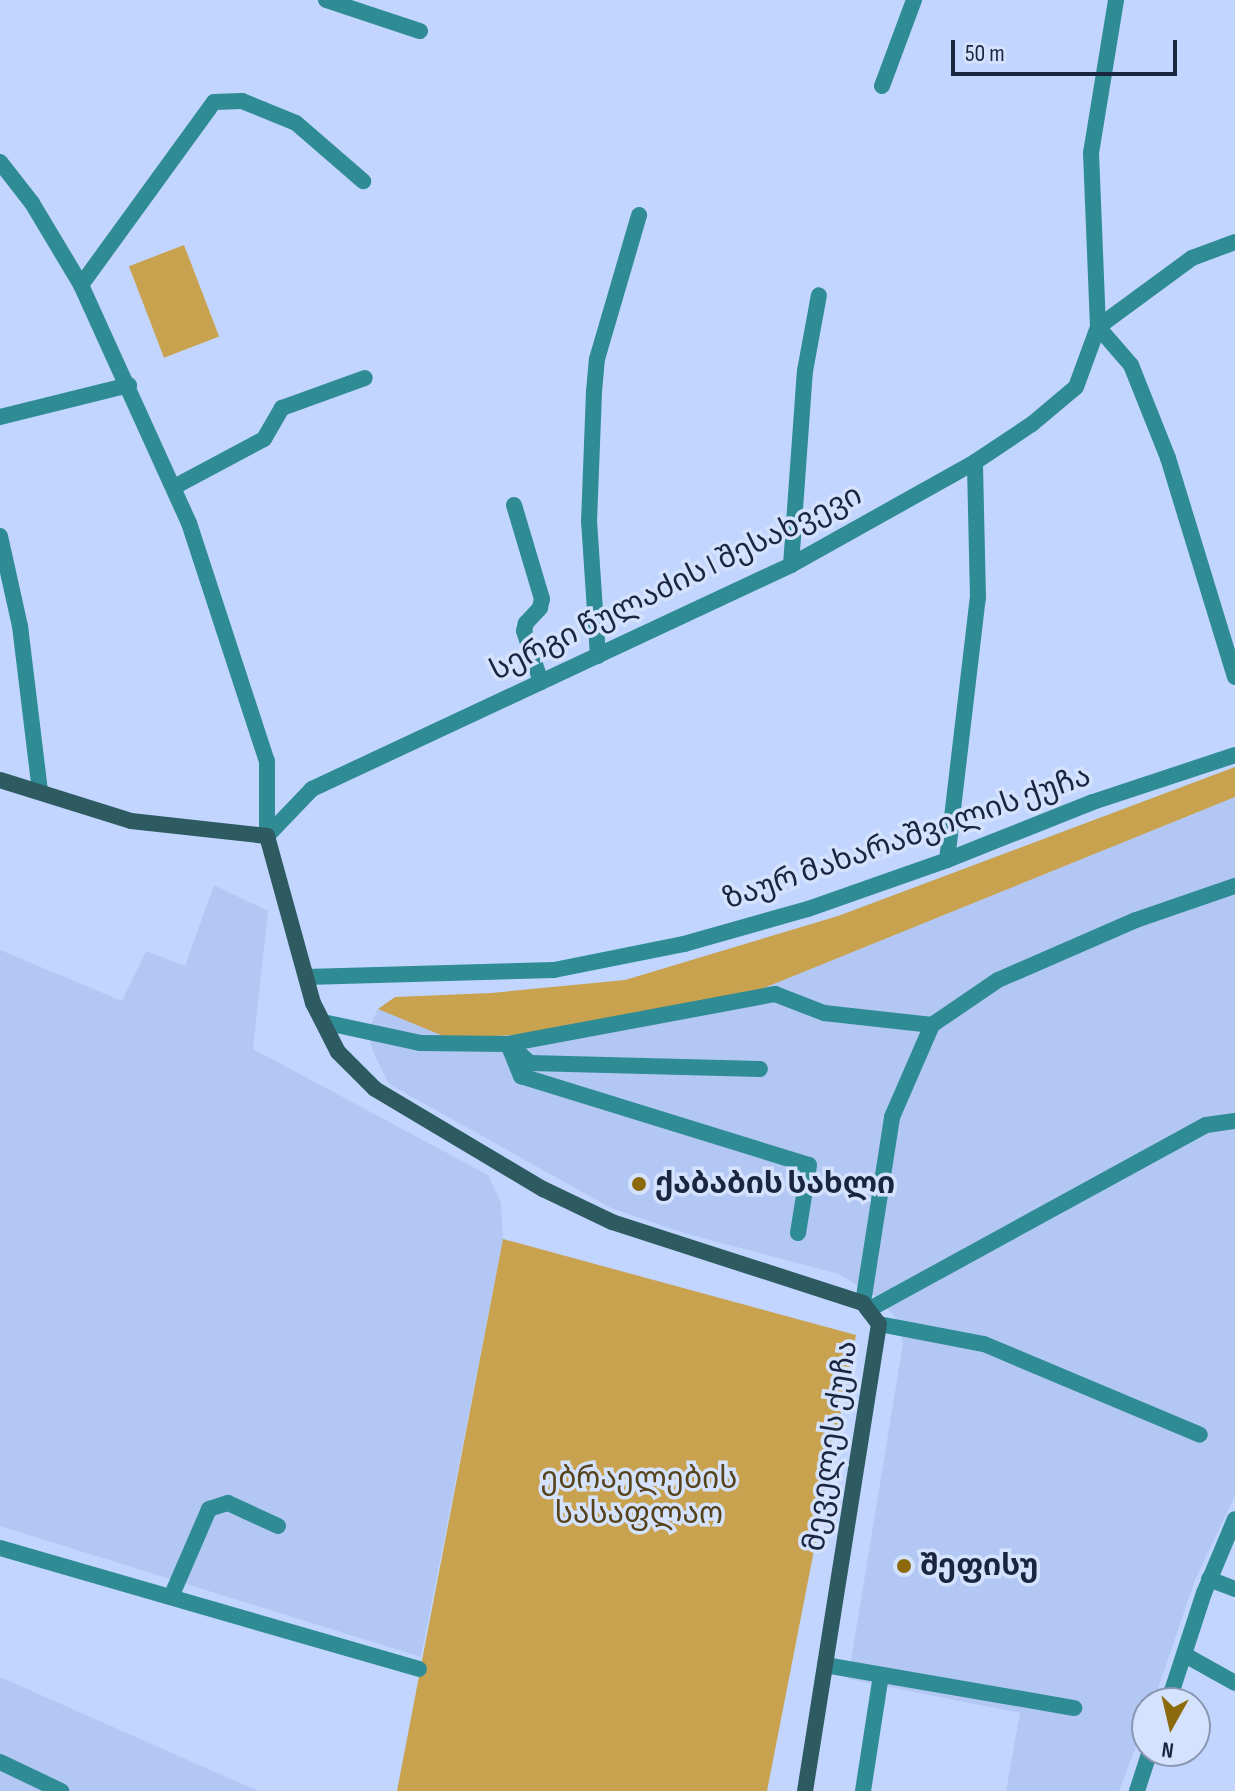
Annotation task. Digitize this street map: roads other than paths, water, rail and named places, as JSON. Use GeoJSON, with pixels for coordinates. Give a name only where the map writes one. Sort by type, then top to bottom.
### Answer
{"type":"FeatureCollection","features":[{"type":"Feature","properties":{"kind":"street"},"geometry":{"type":"LineString","coordinates":[[326,0],[420,31]]}},
{"type":"Feature","properties":{"kind":"street"},"geometry":{"type":"LineString","coordinates":[[882,86],[914,0]]}},
{"type":"Feature","properties":{"kind":"street"},"geometry":{"type":"LineString","coordinates":[[1116,0],[1091,153],[1098,327],[1131,365],[1168,458],[1235,677]]}},
{"type":"Feature","properties":{"kind":"street"},"geometry":{"type":"LineString","coordinates":[[81,285],[214,102],[242,101],[296,123],[363,181]]}},
{"type":"Feature","properties":{"kind":"street"},"geometry":{"type":"LineString","coordinates":[[0,162],[32,203],[81,285],[189,523],[267,761],[267,836],[131,821],[0,780]]}},
{"type":"Feature","properties":{"kind":"street"},"geometry":{"type":"LineString","coordinates":[[598,656],[589,522],[597,359],[639,215]]}},
{"type":"Feature","properties":{"kind":"street"},"geometry":{"type":"LineString","coordinates":[[1098,327],[1192,258],[1235,242]]}},
{"type":"Feature","properties":{"kind":"street"},"geometry":{"type":"LineString","coordinates":[[791,565],[805,371],[819,295]]}},
{"type":"Feature","properties":{"kind":"street","name":"სერგი წულაძის I შესახვევი"},"geometry":{"type":"LineString","coordinates":[[267,836],[312,789],[791,565],[975,462],[1032,424],[1076,387],[1098,327]]}},
{"type":"Feature","properties":{"kind":"street"},"geometry":{"type":"LineString","coordinates":[[174,487],[264,439],[282,408],[365,378]]}},
{"type":"Feature","properties":{"kind":"street"},"geometry":{"type":"LineString","coordinates":[[0,417],[129,385]]}},
{"type":"Feature","properties":{"kind":"street"},"geometry":{"type":"LineString","coordinates":[[947,860],[978,598],[975,462]]}},
{"type":"Feature","properties":{"kind":"street"},"geometry":{"type":"LineString","coordinates":[[514,505],[542,599],[540,608],[526,623],[524,631],[541,682]]}},
{"type":"Feature","properties":{"kind":"street"},"geometry":{"type":"LineString","coordinates":[[0,536],[20,626],[40,792]]}},
{"type":"Feature","properties":{"kind":"street","name":"ზაურ მახარაშვილის ქუჩა"},"geometry":{"type":"LineString","coordinates":[[306,977],[554,970],[684,944],[808,909],[947,860],[1093,802],[1235,755]]}},
{"type":"Feature","properties":{"kind":"street","name":"მეველეს ქუჩა"},"geometry":{"type":"LineString","coordinates":[[267,836],[306,977],[323,1022],[338,1052],[375,1089],[543,1189],[612,1222],[866,1307],[879,1324],[805,1791]]}},
{"type":"Feature","properties":{"kind":"street"},"geometry":{"type":"LineString","coordinates":[[866,1307],[892,1117],[932,1025],[998,980],[1136,920],[1235,886]]}},
{"type":"Feature","properties":{"kind":"street"},"geometry":{"type":"LineString","coordinates":[[323,1022],[420,1043],[508,1044],[775,994],[824,1013],[932,1025]]}},
{"type":"Feature","properties":{"kind":"street"},"geometry":{"type":"LineString","coordinates":[[508,1044],[530,1063],[760,1069]]}},
{"type":"Feature","properties":{"kind":"street"},"geometry":{"type":"LineString","coordinates":[[508,1044],[521,1076],[809,1165],[798,1233]]}},
{"type":"Feature","properties":{"kind":"street"},"geometry":{"type":"LineString","coordinates":[[866,1307],[1206,1125],[1235,1121]]}},
{"type":"Feature","properties":{"kind":"street"},"geometry":{"type":"LineString","coordinates":[[879,1324],[984,1344],[1200,1435]]}},
{"type":"Feature","properties":{"kind":"street"},"geometry":{"type":"LineString","coordinates":[[171,1597],[209,1509],[228,1503],[278,1526]]}},
{"type":"Feature","properties":{"kind":"street"},"geometry":{"type":"LineString","coordinates":[[1174,1687],[1209,1579],[1235,1519]]}},
{"type":"Feature","properties":{"kind":"street"},"geometry":{"type":"LineString","coordinates":[[0,1548],[419,1669]]}},
{"type":"Feature","properties":{"kind":"street"},"geometry":{"type":"LineString","coordinates":[[1209,1579],[1235,1589]]}},
{"type":"Feature","properties":{"kind":"street"},"geometry":{"type":"LineString","coordinates":[[1185,1655],[1235,1683]]}},
{"type":"Feature","properties":{"kind":"street"},"geometry":{"type":"LineString","coordinates":[[825,1665],[1074,1708]]}},
{"type":"Feature","properties":{"kind":"street"},"geometry":{"type":"LineString","coordinates":[[863,1791],[881,1675]]}},
{"type":"Feature","properties":{"kind":"street"},"geometry":{"type":"LineString","coordinates":[[0,1762],[61,1791]]}},
{"type":"Feature","properties":{"kind":"street"},"geometry":{"type":"LineString","coordinates":[[1137,1791],[1145,1767]]}},
{"type":"Feature","properties":{"kind":"place","name":"ქაბაბის სახლი"},"geometry":{"type":"Point","coordinates":[639,1184]}},
{"type":"Feature","properties":{"kind":"place","name":"შეფისუ"},"geometry":{"type":"Point","coordinates":[904,1566]}},
{"type":"Feature","properties":{"kind":"park label","name":"ებრაელების სასაფლაო"},"geometry":{"type":"Point","coordinates":[639,1496]}}]}
